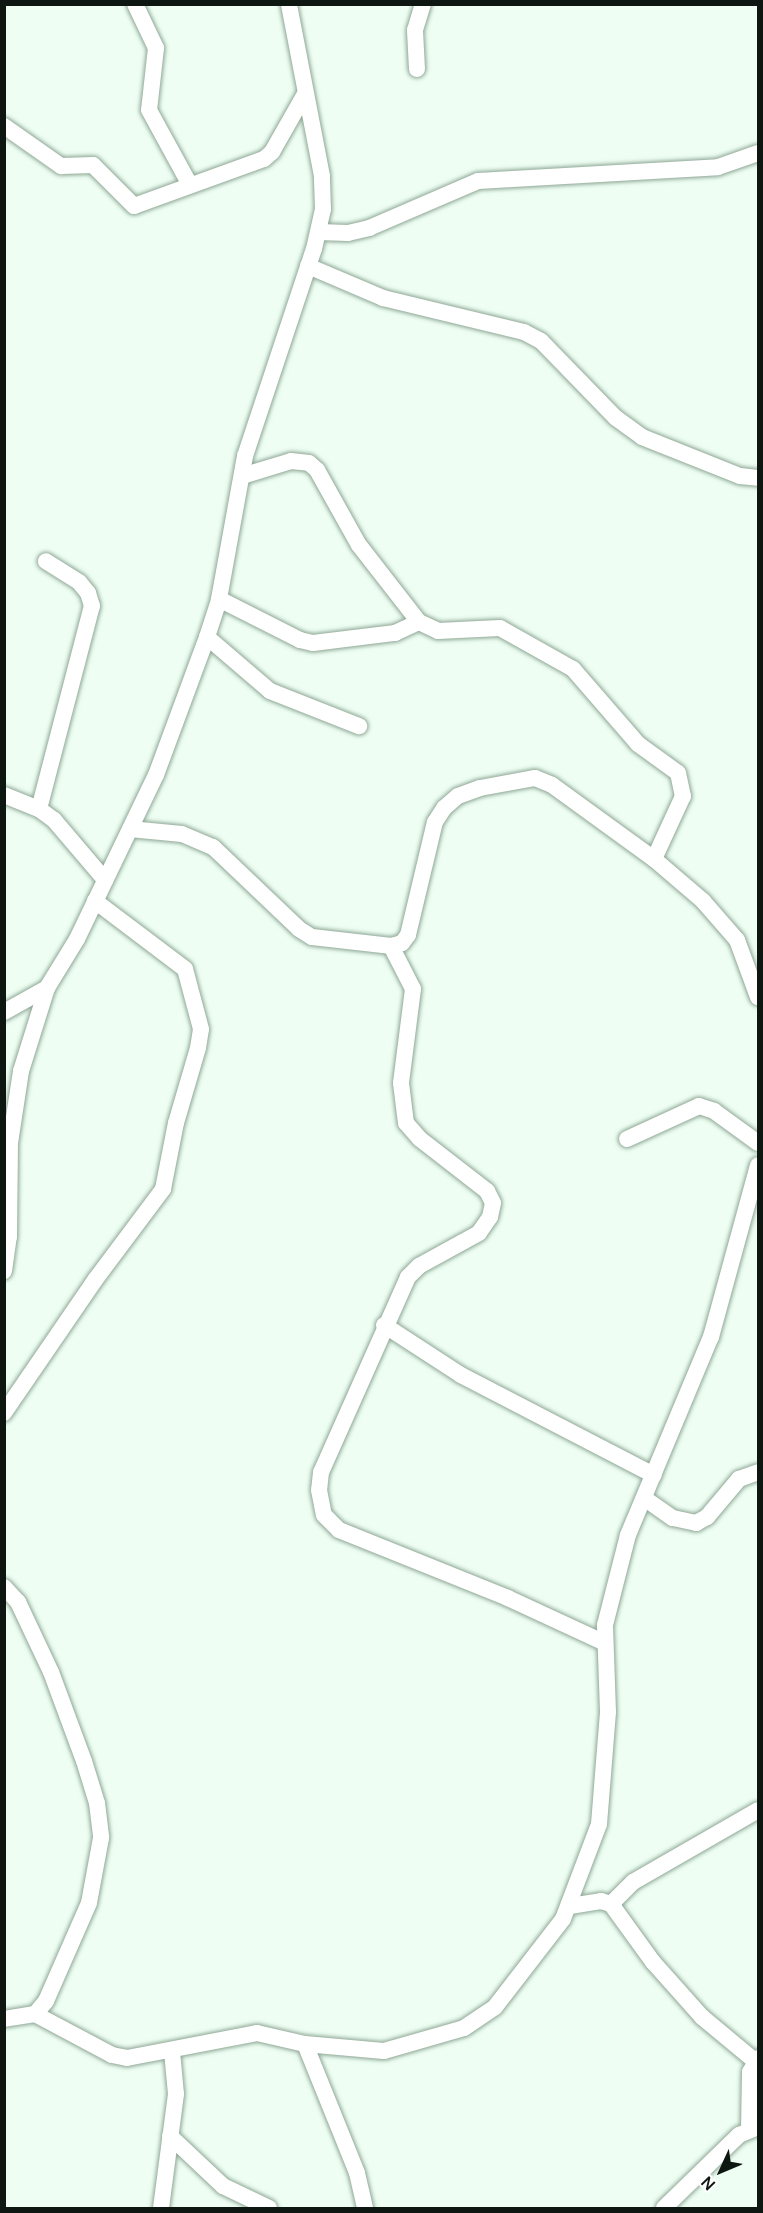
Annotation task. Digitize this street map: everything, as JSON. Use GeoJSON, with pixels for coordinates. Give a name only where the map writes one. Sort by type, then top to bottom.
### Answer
{"type":"FeatureCollection","features":[{"type":"Feature","properties":{"kind":"street"},"geometry":{"type":"LineString","coordinates":[[135,4],[156,48],[149,110],[189,183]]}},
{"type":"Feature","properties":{"kind":"street"},"geometry":{"type":"LineString","coordinates":[[4,1271],[15,1097],[47,988],[95,901],[156,775],[207,637],[219,599],[242,476],[262,398],[318,232],[322,176],[289,4]]}},
{"type":"Feature","properties":{"kind":"street"},"geometry":{"type":"LineString","coordinates":[[417,69],[415,30],[423,4]]}},
{"type":"Feature","properties":{"kind":"street"},"geometry":{"type":"LineString","coordinates":[[4,126],[61,166],[93,165],[134,206],[189,183],[264,159],[272,152],[305,94]]}},
{"type":"Feature","properties":{"kind":"street"},"geometry":{"type":"LineString","coordinates":[[318,232],[348,233],[369,228],[478,181],[718,167],[759,153]]}},
{"type":"Feature","properties":{"kind":"street"},"geometry":{"type":"LineString","coordinates":[[308,266],[383,298],[524,332],[541,341],[616,418],[642,437],[740,476],[759,478]]}},
{"type":"Feature","properties":{"kind":"street"},"geometry":{"type":"LineString","coordinates":[[242,476],[291,461],[309,464],[317,470],[359,545],[419,622],[438,631],[500,628],[561,660],[586,682],[638,744],[678,773],[683,796],[654,859]]}},
{"type":"Feature","properties":{"kind":"street"},"geometry":{"type":"LineString","coordinates":[[39,809],[92,606],[88,592],[79,582],[46,561]]}},
{"type":"Feature","properties":{"kind":"street"},"geometry":{"type":"LineString","coordinates":[[219,599],[313,643],[395,633],[419,622]]}},
{"type":"Feature","properties":{"kind":"street"},"geometry":{"type":"LineString","coordinates":[[207,637],[270,691],[359,726]]}},
{"type":"Feature","properties":{"kind":"street"},"geometry":{"type":"LineString","coordinates":[[130,829],[190,836],[213,847],[298,929],[312,937],[390,946],[402,943],[408,935],[435,822],[458,796],[480,789],[536,778],[552,785],[654,859],[724,921],[753,964],[759,997]]}},
{"type":"Feature","properties":{"kind":"street"},"geometry":{"type":"LineString","coordinates":[[4,795],[39,809],[66,833],[105,880]]}},
{"type":"Feature","properties":{"kind":"street"},"geometry":{"type":"LineString","coordinates":[[4,1413],[95,1280],[164,1189],[176,1123],[198,1048],[201,1029],[185,969],[95,901]]}},
{"type":"Feature","properties":{"kind":"street"},"geometry":{"type":"LineString","coordinates":[[390,946],[413,989],[401,1083],[406,1123],[420,1139],[487,1191],[493,1203],[490,1217],[479,1233],[419,1266],[408,1277],[384,1325],[321,1472],[319,1490],[329,1524],[603,1642]]}},
{"type":"Feature","properties":{"kind":"street"},"geometry":{"type":"LineString","coordinates":[[4,1012],[47,988]]}},
{"type":"Feature","properties":{"kind":"street"},"geometry":{"type":"LineString","coordinates":[[627,1139],[699,1106],[714,1111],[759,1143]]}},
{"type":"Feature","properties":{"kind":"street"},"geometry":{"type":"LineString","coordinates":[[4,2019],[35,2014],[112,2055],[127,2058],[172,2052],[256,2033],[305,2044],[384,2051],[481,2020],[495,2007],[570,1906],[604,1800],[608,1712],[603,1642],[624,1550],[705,1356],[754,1202],[759,1165]]}},
{"type":"Feature","properties":{"kind":"street"},"geometry":{"type":"LineString","coordinates":[[384,1325],[461,1375],[654,1475]]}},
{"type":"Feature","properties":{"kind":"street"},"geometry":{"type":"LineString","coordinates":[[644,1498],[673,1518],[696,1523],[707,1517],[739,1479],[759,1472]]}},
{"type":"Feature","properties":{"kind":"street"},"geometry":{"type":"LineString","coordinates":[[4,1587],[18,1602],[51,1672],[97,1803],[101,1839],[88,1903],[46,2001],[35,2014]]}},
{"type":"Feature","properties":{"kind":"street"},"geometry":{"type":"LineString","coordinates":[[612,1904],[633,1882],[759,1810]]}},
{"type":"Feature","properties":{"kind":"street"},"geometry":{"type":"LineString","coordinates":[[570,1906],[601,1901],[612,1904],[653,1962],[702,2017],[757,2059],[749,2081],[754,2128],[701,2168],[664,2208]]}},
{"type":"Feature","properties":{"kind":"street"},"geometry":{"type":"LineString","coordinates":[[305,2044],[357,2173],[365,2208]]}},
{"type":"Feature","properties":{"kind":"street"},"geometry":{"type":"LineString","coordinates":[[161,2208],[176,2094],[172,2052]]}},
{"type":"Feature","properties":{"kind":"street"},"geometry":{"type":"LineString","coordinates":[[170,2136],[223,2186],[269,2208]]}}]}
